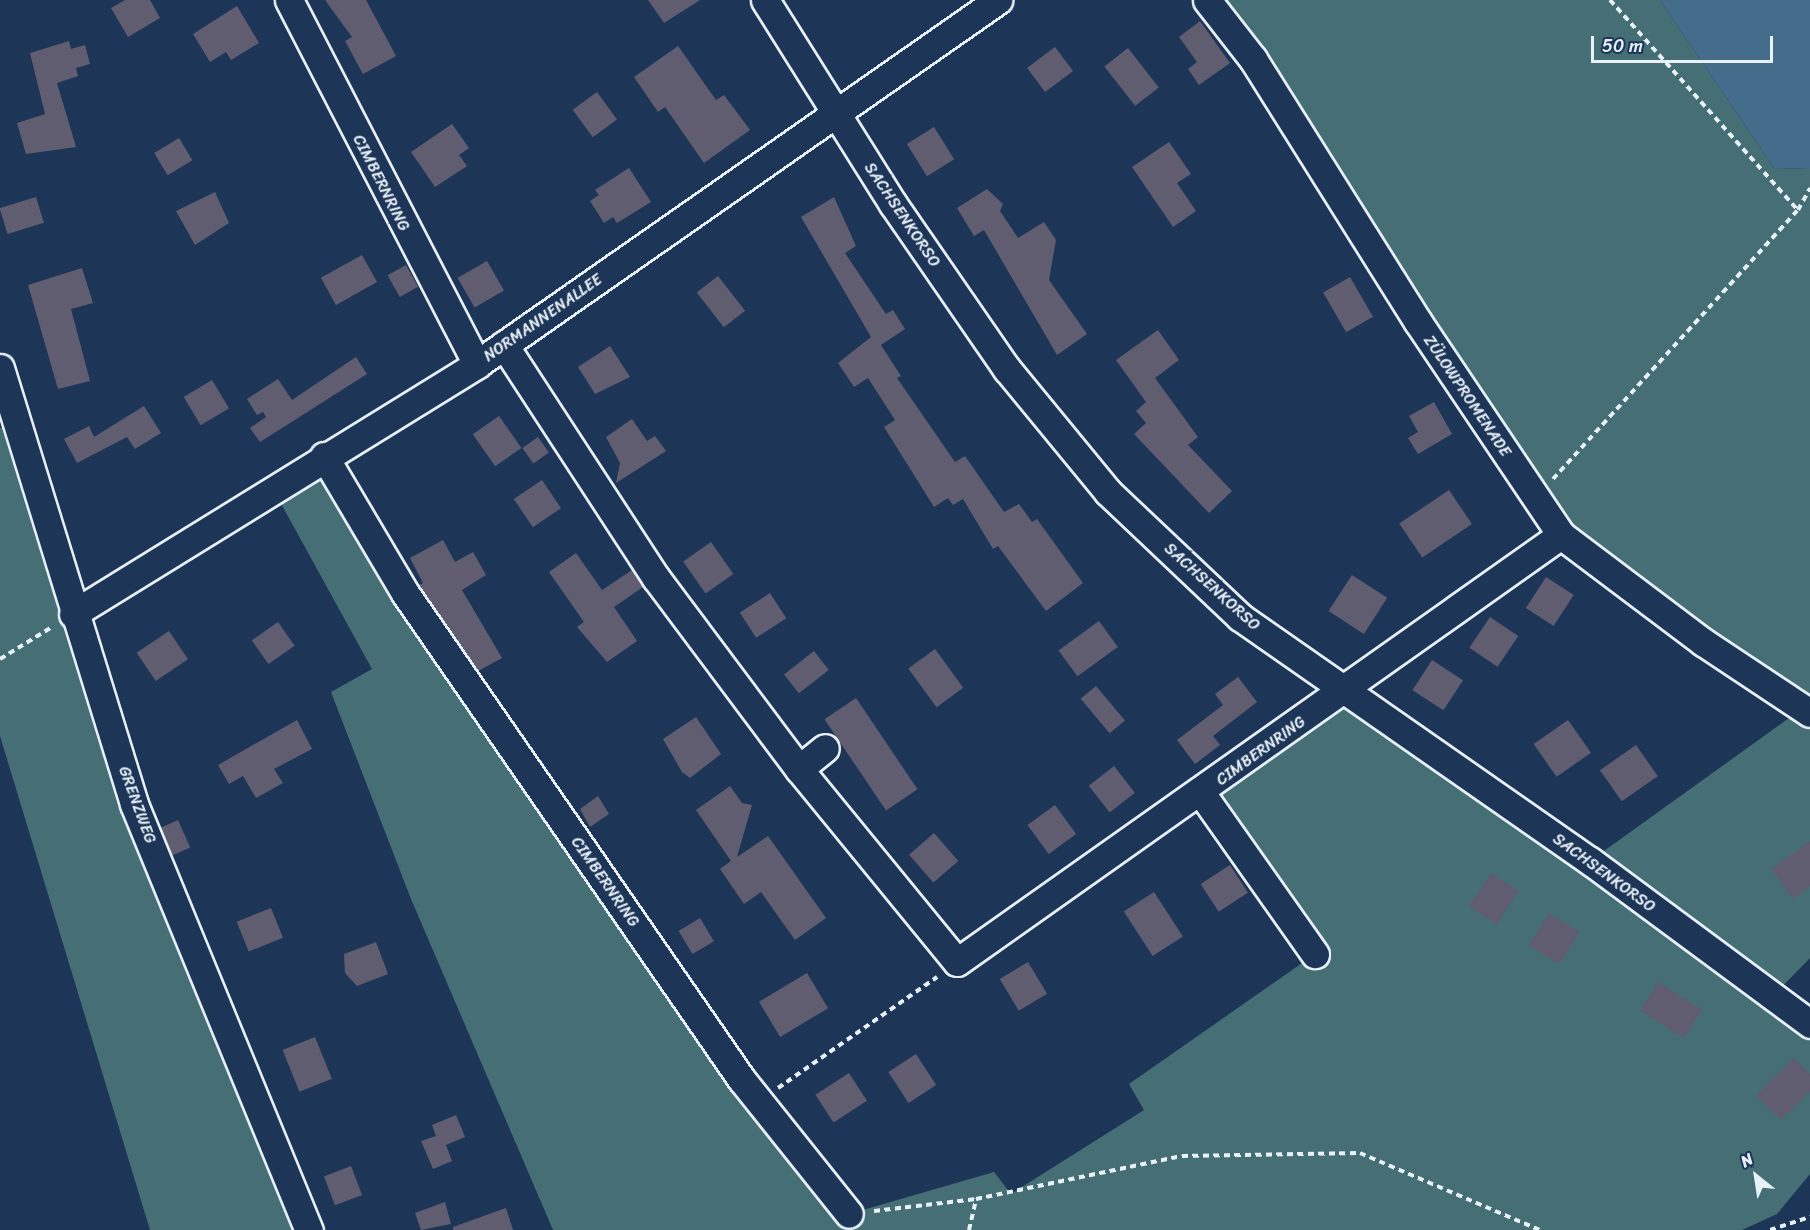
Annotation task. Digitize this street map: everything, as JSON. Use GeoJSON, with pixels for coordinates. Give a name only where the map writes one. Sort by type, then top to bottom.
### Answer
{"type":"FeatureCollection","features":[{"type":"Feature","properties":{"kind":"street","name":"CIMBERNRING"},"geometry":{"type":"LineString","coordinates":[[289,0],[477,364]]}},
{"type":"Feature","properties":{"kind":"street","name":"SACHSENKORSO"},"geometry":{"type":"LineString","coordinates":[[765,0],[838,116],[1007,369],[1108,492],[1240,617],[1344,689],[1810,1024]]}},
{"type":"Feature","properties":{"kind":"street","name":"NORMANNENALLEE"},"geometry":{"type":"LineString","coordinates":[[73,614],[324,456],[477,364],[838,116],[998,0]]}},
{"type":"Feature","properties":{"kind":"street","name":"ZÜLOWPROMENADE"},"geometry":{"type":"LineString","coordinates":[[1207,0],[1253,58],[1418,322],[1561,535],[1703,642],[1810,712]]}},
{"type":"Feature","properties":{"kind":"street"},"geometry":{"type":"LineString","coordinates":[[504,345],[656,578],[800,769],[957,962]]}},
{"type":"Feature","properties":{"kind":"street","name":"GRENZWEG"},"geometry":{"type":"LineString","coordinates":[[0,368],[73,614],[134,804],[309,1230]]}},
{"type":"Feature","properties":{"kind":"street","name":"CIMBERNRING"},"geometry":{"type":"LineString","coordinates":[[324,456],[405,593],[758,1102],[849,1214]]}},
{"type":"Feature","properties":{"kind":"street","name":"CIMBERNRING"},"geometry":{"type":"LineString","coordinates":[[957,962],[1202,794],[1344,689],[1561,535]]}},
{"type":"Feature","properties":{"kind":"street"},"geometry":{"type":"LineString","coordinates":[[800,769],[825,748]]}},
{"type":"Feature","properties":{"kind":"street"},"geometry":{"type":"LineString","coordinates":[[1202,794],[1315,954]]}},
{"type":"Feature","properties":{"kind":"path"},"geometry":{"type":"LineString","coordinates":[[1610,0],[1798,210]]}},
{"type":"Feature","properties":{"kind":"path"},"geometry":{"type":"LineString","coordinates":[[1536,497],[1798,210],[1810,188]]}},
{"type":"Feature","properties":{"kind":"path"},"geometry":{"type":"LineString","coordinates":[[0,659],[73,614]]}},
{"type":"Feature","properties":{"kind":"path"},"geometry":{"type":"LineString","coordinates":[[758,1102],[957,962]]}},
{"type":"Feature","properties":{"kind":"path"},"geometry":{"type":"LineString","coordinates":[[849,1214],[976,1199],[1182,1156],[1360,1153],[1540,1230]]}},
{"type":"Feature","properties":{"kind":"path"},"geometry":{"type":"LineString","coordinates":[[969,1230],[976,1199]]}},
{"type":"Feature","properties":{"kind":"path"},"geometry":{"type":"LineString","coordinates":[[1770,1230],[1810,1217]]}},
{"type":"Feature","properties":{"kind":"green space"},"geometry":{"type":"Polygon","coordinates":[[[1216,0],[1660,0],[1774,168],[1810,169],[1810,958],[1773,996],[1810,1024],[1810,1174],[1777,1214],[1742,1230],[553,1230],[411,899],[331,692],[372,669],[273,489],[324,456],[849,1214],[994,1172],[1011,1194],[1144,1110],[1129,1084],[1315,954],[1202,794],[1344,689],[1590,861],[1803,708],[1561,535],[1216,0]]]}},
{"type":"Feature","properties":{"kind":"green space"},"geometry":{"type":"Polygon","coordinates":[[[18,422],[73,614],[309,1230],[150,1230],[0,736],[0,428],[18,422]]]}},
{"type":"Feature","properties":{"kind":"water"},"geometry":{"type":"Polygon","coordinates":[[[1660,0],[1810,0],[1810,169],[1774,168],[1660,0]]]}},
{"type":"Feature","properties":{"kind":"building"},"geometry":{"type":"Polygon","coordinates":[[[125,0],[150,0],[160,18],[128,37],[111,8],[125,0]]]}},
{"type":"Feature","properties":{"kind":"building"},"geometry":{"type":"Polygon","coordinates":[[[325,0],[366,0],[396,56],[363,74],[345,41],[352,37],[325,0]]]}},
{"type":"Feature","properties":{"kind":"building"},"geometry":{"type":"Polygon","coordinates":[[[648,0],[700,0],[664,23],[648,0]]]}},
{"type":"Feature","properties":{"kind":"building"},"geometry":{"type":"Polygon","coordinates":[[[237,6],[259,43],[231,60],[226,52],[210,62],[193,34],[237,6]]]}},
{"type":"Feature","properties":{"kind":"building"},"geometry":{"type":"Polygon","coordinates":[[[1200,21],[1230,63],[1199,85],[1188,69],[1197,62],[1179,37],[1200,21]]]}},
{"type":"Feature","properties":{"kind":"building"},"geometry":{"type":"Polygon","coordinates":[[[69,41],[71,49],[85,45],[90,64],[76,68],[78,76],[57,83],[76,147],[26,154],[17,123],[45,114],[30,53],[69,41]]]}},
{"type":"Feature","properties":{"kind":"building"},"geometry":{"type":"Polygon","coordinates":[[[678,46],[716,100],[724,95],[750,130],[704,163],[665,107],[658,112],[634,77],[678,46]]]}},
{"type":"Feature","properties":{"kind":"building"},"geometry":{"type":"Polygon","coordinates":[[[1055,47],[1073,71],[1045,92],[1027,68],[1055,47]]]}},
{"type":"Feature","properties":{"kind":"building"},"geometry":{"type":"Polygon","coordinates":[[[1128,48],[1159,87],[1135,106],[1104,66],[1128,48]]]}},
{"type":"Feature","properties":{"kind":"building"},"geometry":{"type":"Polygon","coordinates":[[[597,92],[617,120],[593,137],[573,110],[597,92]]]}},
{"type":"Feature","properties":{"kind":"building"},"geometry":{"type":"Polygon","coordinates":[[[452,124],[469,148],[459,155],[467,166],[435,187],[411,152],[452,124]]]}},
{"type":"Feature","properties":{"kind":"building"},"geometry":{"type":"Polygon","coordinates":[[[934,127],[954,159],[927,176],[907,144],[934,127]]]}},
{"type":"Feature","properties":{"kind":"building"},"geometry":{"type":"Polygon","coordinates":[[[179,138],[192,160],[168,175],[154,153],[179,138]]]}},
{"type":"Feature","properties":{"kind":"building"},"geometry":{"type":"Polygon","coordinates":[[[1169,142],[1191,174],[1177,183],[1196,211],[1173,227],[1132,167],[1169,142]]]}},
{"type":"Feature","properties":{"kind":"building"},"geometry":{"type":"Polygon","coordinates":[[[629,168],[651,202],[617,223],[613,217],[604,223],[590,201],[599,195],[595,190],[629,168]]]}},
{"type":"Feature","properties":{"kind":"building"},"geometry":{"type":"Polygon","coordinates":[[[987,189],[1003,204],[1000,211],[1018,238],[1044,222],[1056,240],[1049,280],[1087,334],[1057,355],[984,230],[974,236],[957,208],[987,189]]]}},
{"type":"Feature","properties":{"kind":"building"},"geometry":{"type":"Polygon","coordinates":[[[215,192],[229,223],[195,245],[176,211],[215,192]]]}},
{"type":"Feature","properties":{"kind":"building"},"geometry":{"type":"Polygon","coordinates":[[[36,197],[44,223],[8,234],[0,208],[36,197]]]}},
{"type":"Feature","properties":{"kind":"building"},"geometry":{"type":"Polygon","coordinates":[[[834,197],[856,246],[845,253],[886,314],[893,310],[905,329],[881,345],[901,376],[897,378],[955,462],[965,456],[1004,512],[1019,504],[1032,522],[1037,519],[1083,583],[1046,611],[998,546],[993,549],[963,499],[953,505],[948,498],[934,507],[884,427],[895,420],[868,378],[854,387],[838,363],[871,337],[801,217],[834,197]]]}},
{"type":"Feature","properties":{"kind":"building"},"geometry":{"type":"Polygon","coordinates":[[[362,255],[377,282],[336,305],[321,278],[362,255]]]}},
{"type":"Feature","properties":{"kind":"building"},"geometry":{"type":"Polygon","coordinates":[[[487,261],[504,290],[475,307],[458,278],[487,261]]]}},
{"type":"Feature","properties":{"kind":"building"},"geometry":{"type":"Polygon","coordinates":[[[406,265],[418,287],[400,297],[388,275],[406,265]]]}},
{"type":"Feature","properties":{"kind":"building"},"geometry":{"type":"Polygon","coordinates":[[[82,268],[93,303],[71,309],[90,381],[58,389],[28,285],[82,268]]]}},
{"type":"Feature","properties":{"kind":"building"},"geometry":{"type":"Polygon","coordinates":[[[718,276],[745,311],[724,327],[697,293],[718,276]]]}},
{"type":"Feature","properties":{"kind":"building"},"geometry":{"type":"Polygon","coordinates":[[[1350,277],[1373,317],[1346,332],[1323,292],[1350,277]]]}},
{"type":"Feature","properties":{"kind":"building"},"geometry":{"type":"Polygon","coordinates":[[[1158,330],[1179,360],[1155,378],[1198,437],[1188,445],[1232,491],[1209,513],[1134,434],[1146,423],[1136,411],[1146,402],[1116,360],[1158,330]]]}},
{"type":"Feature","properties":{"kind":"building"},"geometry":{"type":"Polygon","coordinates":[[[610,346],[630,377],[595,394],[578,367],[610,346]]]}},
{"type":"Feature","properties":{"kind":"building"},"geometry":{"type":"Polygon","coordinates":[[[356,357],[367,374],[260,442],[250,428],[266,417],[263,412],[257,415],[247,399],[278,379],[292,400],[356,357]]]}},
{"type":"Feature","properties":{"kind":"building"},"geometry":{"type":"Polygon","coordinates":[[[212,380],[229,408],[201,425],[184,397],[212,380]]]}},
{"type":"Feature","properties":{"kind":"building"},"geometry":{"type":"Polygon","coordinates":[[[1434,402],[1452,434],[1418,454],[1408,438],[1418,432],[1409,416],[1434,402]]]}},
{"type":"Feature","properties":{"kind":"building"},"geometry":{"type":"Polygon","coordinates":[[[144,406],[161,433],[135,449],[127,437],[77,463],[64,439],[89,426],[94,437],[144,406]]]}},
{"type":"Feature","properties":{"kind":"building"},"geometry":{"type":"Polygon","coordinates":[[[499,416],[521,448],[495,466],[473,434],[499,416]]]}},
{"type":"Feature","properties":{"kind":"building"},"geometry":{"type":"Polygon","coordinates":[[[632,419],[647,441],[655,436],[666,451],[616,483],[620,463],[606,437],[632,419]]]}},
{"type":"Feature","properties":{"kind":"building"},"geometry":{"type":"Polygon","coordinates":[[[538,437],[549,453],[533,463],[522,448],[538,437]]]}},
{"type":"Feature","properties":{"kind":"building"},"geometry":{"type":"Polygon","coordinates":[[[542,480],[561,508],[533,527],[514,499],[542,480]]]}},
{"type":"Feature","properties":{"kind":"building"},"geometry":{"type":"Polygon","coordinates":[[[1449,490],[1472,524],[1422,558],[1399,524],[1449,490]]]}},
{"type":"Feature","properties":{"kind":"building"},"geometry":{"type":"Polygon","coordinates":[[[443,540],[455,562],[473,552],[486,575],[462,590],[502,658],[478,671],[419,585],[423,583],[410,558],[443,540]]]}},
{"type":"Feature","properties":{"kind":"building"},"geometry":{"type":"Polygon","coordinates":[[[711,542],[733,574],[706,593],[683,562],[711,542]]]}},
{"type":"Feature","properties":{"kind":"building"},"geometry":{"type":"Polygon","coordinates":[[[576,553],[602,590],[632,570],[643,587],[614,607],[637,641],[607,662],[577,627],[584,622],[549,572],[576,553]]]}},
{"type":"Feature","properties":{"kind":"building"},"geometry":{"type":"Polygon","coordinates":[[[1352,575],[1387,598],[1364,634],[1329,611],[1352,575]]]}},
{"type":"Feature","properties":{"kind":"building"},"geometry":{"type":"Polygon","coordinates":[[[1546,577],[1574,595],[1554,626],[1526,608],[1546,577]]]}},
{"type":"Feature","properties":{"kind":"building"},"geometry":{"type":"Polygon","coordinates":[[[770,593],[786,618],[756,638],[740,613],[770,593]]]}},
{"type":"Feature","properties":{"kind":"building"},"geometry":{"type":"Polygon","coordinates":[[[1490,617],[1518,636],[1497,667],[1469,648],[1490,617]]]}},
{"type":"Feature","properties":{"kind":"building"},"geometry":{"type":"Polygon","coordinates":[[[1099,621],[1118,647],[1077,676],[1059,650],[1099,621]]]}},
{"type":"Feature","properties":{"kind":"building"},"geometry":{"type":"Polygon","coordinates":[[[278,622],[295,646],[268,664],[252,640],[278,622]]]}},
{"type":"Feature","properties":{"kind":"building"},"geometry":{"type":"Polygon","coordinates":[[[169,631],[188,659],[156,681],[137,653],[169,631]]]}},
{"type":"Feature","properties":{"kind":"building"},"geometry":{"type":"Polygon","coordinates":[[[935,649],[963,688],[937,707],[908,668],[935,649]]]}},
{"type":"Feature","properties":{"kind":"building"},"geometry":{"type":"Polygon","coordinates":[[[814,651],[829,670],[799,693],[784,674],[814,651]]]}},
{"type":"Feature","properties":{"kind":"building"},"geometry":{"type":"Polygon","coordinates":[[[1432,660],[1463,680],[1443,710],[1412,690],[1432,660]]]}},
{"type":"Feature","properties":{"kind":"building"},"geometry":{"type":"Polygon","coordinates":[[[1238,677],[1257,702],[1213,736],[1220,745],[1195,764],[1177,740],[1223,705],[1215,694],[1238,677]]]}},
{"type":"Feature","properties":{"kind":"building"},"geometry":{"type":"Polygon","coordinates":[[[1096,686],[1125,720],[1110,733],[1081,699],[1096,686]]]}},
{"type":"Feature","properties":{"kind":"building"},"geometry":{"type":"Polygon","coordinates":[[[856,698],[918,789],[886,810],[824,719],[856,698]]]}},
{"type":"Feature","properties":{"kind":"building"},"geometry":{"type":"Polygon","coordinates":[[[696,717],[721,754],[690,778],[682,772],[663,739],[696,717]]]}},
{"type":"Feature","properties":{"kind":"building"},"geometry":{"type":"Polygon","coordinates":[[[297,720],[312,749],[274,769],[283,783],[256,798],[243,776],[229,784],[218,765],[297,720]]]}},
{"type":"Feature","properties":{"kind":"building"},"geometry":{"type":"Polygon","coordinates":[[[1568,720],[1591,753],[1557,777],[1534,744],[1568,720]]]}},
{"type":"Feature","properties":{"kind":"building"},"geometry":{"type":"Polygon","coordinates":[[[1636,745],[1658,776],[1622,801],[1600,770],[1636,745]]]}},
{"type":"Feature","properties":{"kind":"building"},"geometry":{"type":"Polygon","coordinates":[[[1114,766],[1135,793],[1110,812],[1089,786],[1114,766]]]}},
{"type":"Feature","properties":{"kind":"building"},"geometry":{"type":"Polygon","coordinates":[[[730,786],[742,803],[752,805],[737,857],[768,836],[826,918],[795,940],[761,892],[744,904],[720,869],[731,861],[696,810],[730,786]]]}},
{"type":"Feature","properties":{"kind":"building"},"geometry":{"type":"Polygon","coordinates":[[[598,796],[609,814],[590,827],[580,809],[598,796]]]}},
{"type":"Feature","properties":{"kind":"building"},"geometry":{"type":"Polygon","coordinates":[[[1055,805],[1076,834],[1049,854],[1027,825],[1055,805]]]}},
{"type":"Feature","properties":{"kind":"building"},"geometry":{"type":"Polygon","coordinates":[[[178,820],[190,847],[173,855],[161,828],[178,820]]]}},
{"type":"Feature","properties":{"kind":"building"},"geometry":{"type":"Polygon","coordinates":[[[934,833],[958,861],[933,883],[909,855],[934,833]]]}},
{"type":"Feature","properties":{"kind":"building"},"geometry":{"type":"Polygon","coordinates":[[[1810,841],[1810,886],[1793,899],[1771,869],[1810,841]]]}},
{"type":"Feature","properties":{"kind":"building"},"geometry":{"type":"Polygon","coordinates":[[[1230,865],[1248,893],[1219,912],[1201,884],[1230,865]]]}},
{"type":"Feature","properties":{"kind":"building"},"geometry":{"type":"Polygon","coordinates":[[[1491,873],[1519,891],[1497,925],[1469,907],[1491,873]]]}},
{"type":"Feature","properties":{"kind":"building"},"geometry":{"type":"Polygon","coordinates":[[[1154,892],[1183,936],[1153,956],[1124,912],[1154,892]]]}},
{"type":"Feature","properties":{"kind":"building"},"geometry":{"type":"Polygon","coordinates":[[[271,908],[283,938],[249,952],[237,922],[271,908]]]}},
{"type":"Feature","properties":{"kind":"building"},"geometry":{"type":"Polygon","coordinates":[[[1549,913],[1580,932],[1559,964],[1529,945],[1549,913]]]}},
{"type":"Feature","properties":{"kind":"building"},"geometry":{"type":"Polygon","coordinates":[[[700,918],[714,941],[692,954],[679,931],[700,918]]]}},
{"type":"Feature","properties":{"kind":"building"},"geometry":{"type":"Polygon","coordinates":[[[376,942],[388,974],[357,986],[345,973],[344,954],[376,942]]]}},
{"type":"Feature","properties":{"kind":"building"},"geometry":{"type":"Polygon","coordinates":[[[1028,962],[1047,994],[1019,1011],[1000,979],[1028,962]]]}},
{"type":"Feature","properties":{"kind":"building"},"geometry":{"type":"Polygon","coordinates":[[[807,973],[828,1008],[780,1037],[759,1002],[807,973]]]}},
{"type":"Feature","properties":{"kind":"building"},"geometry":{"type":"Polygon","coordinates":[[[1658,982],[1702,1010],[1684,1038],[1640,1011],[1658,982]]]}},
{"type":"Feature","properties":{"kind":"building"},"geometry":{"type":"Polygon","coordinates":[[[315,1037],[332,1079],[299,1092],[283,1050],[315,1037]]]}},
{"type":"Feature","properties":{"kind":"building"},"geometry":{"type":"Polygon","coordinates":[[[916,1054],[936,1085],[908,1103],[888,1072],[916,1054]]]}},
{"type":"Feature","properties":{"kind":"building"},"geometry":{"type":"Polygon","coordinates":[[[1794,1058],[1810,1074],[1810,1091],[1781,1120],[1756,1095],[1794,1058]]]}},
{"type":"Feature","properties":{"kind":"building"},"geometry":{"type":"Polygon","coordinates":[[[849,1073],[867,1101],[833,1122],[815,1095],[849,1073]]]}},
{"type":"Feature","properties":{"kind":"building"},"geometry":{"type":"Polygon","coordinates":[[[456,1115],[465,1137],[446,1145],[452,1161],[433,1169],[421,1141],[436,1136],[432,1125],[456,1115]]]}},
{"type":"Feature","properties":{"kind":"building"},"geometry":{"type":"Polygon","coordinates":[[[351,1166],[362,1195],[335,1205],[324,1176],[351,1166]]]}},
{"type":"Feature","properties":{"kind":"building"},"geometry":{"type":"Polygon","coordinates":[[[445,1202],[451,1224],[421,1230],[415,1213],[445,1202]]]}},
{"type":"Feature","properties":{"kind":"building"},"geometry":{"type":"Polygon","coordinates":[[[506,1208],[513,1230],[453,1230],[453,1227],[506,1208]]]}}]}
